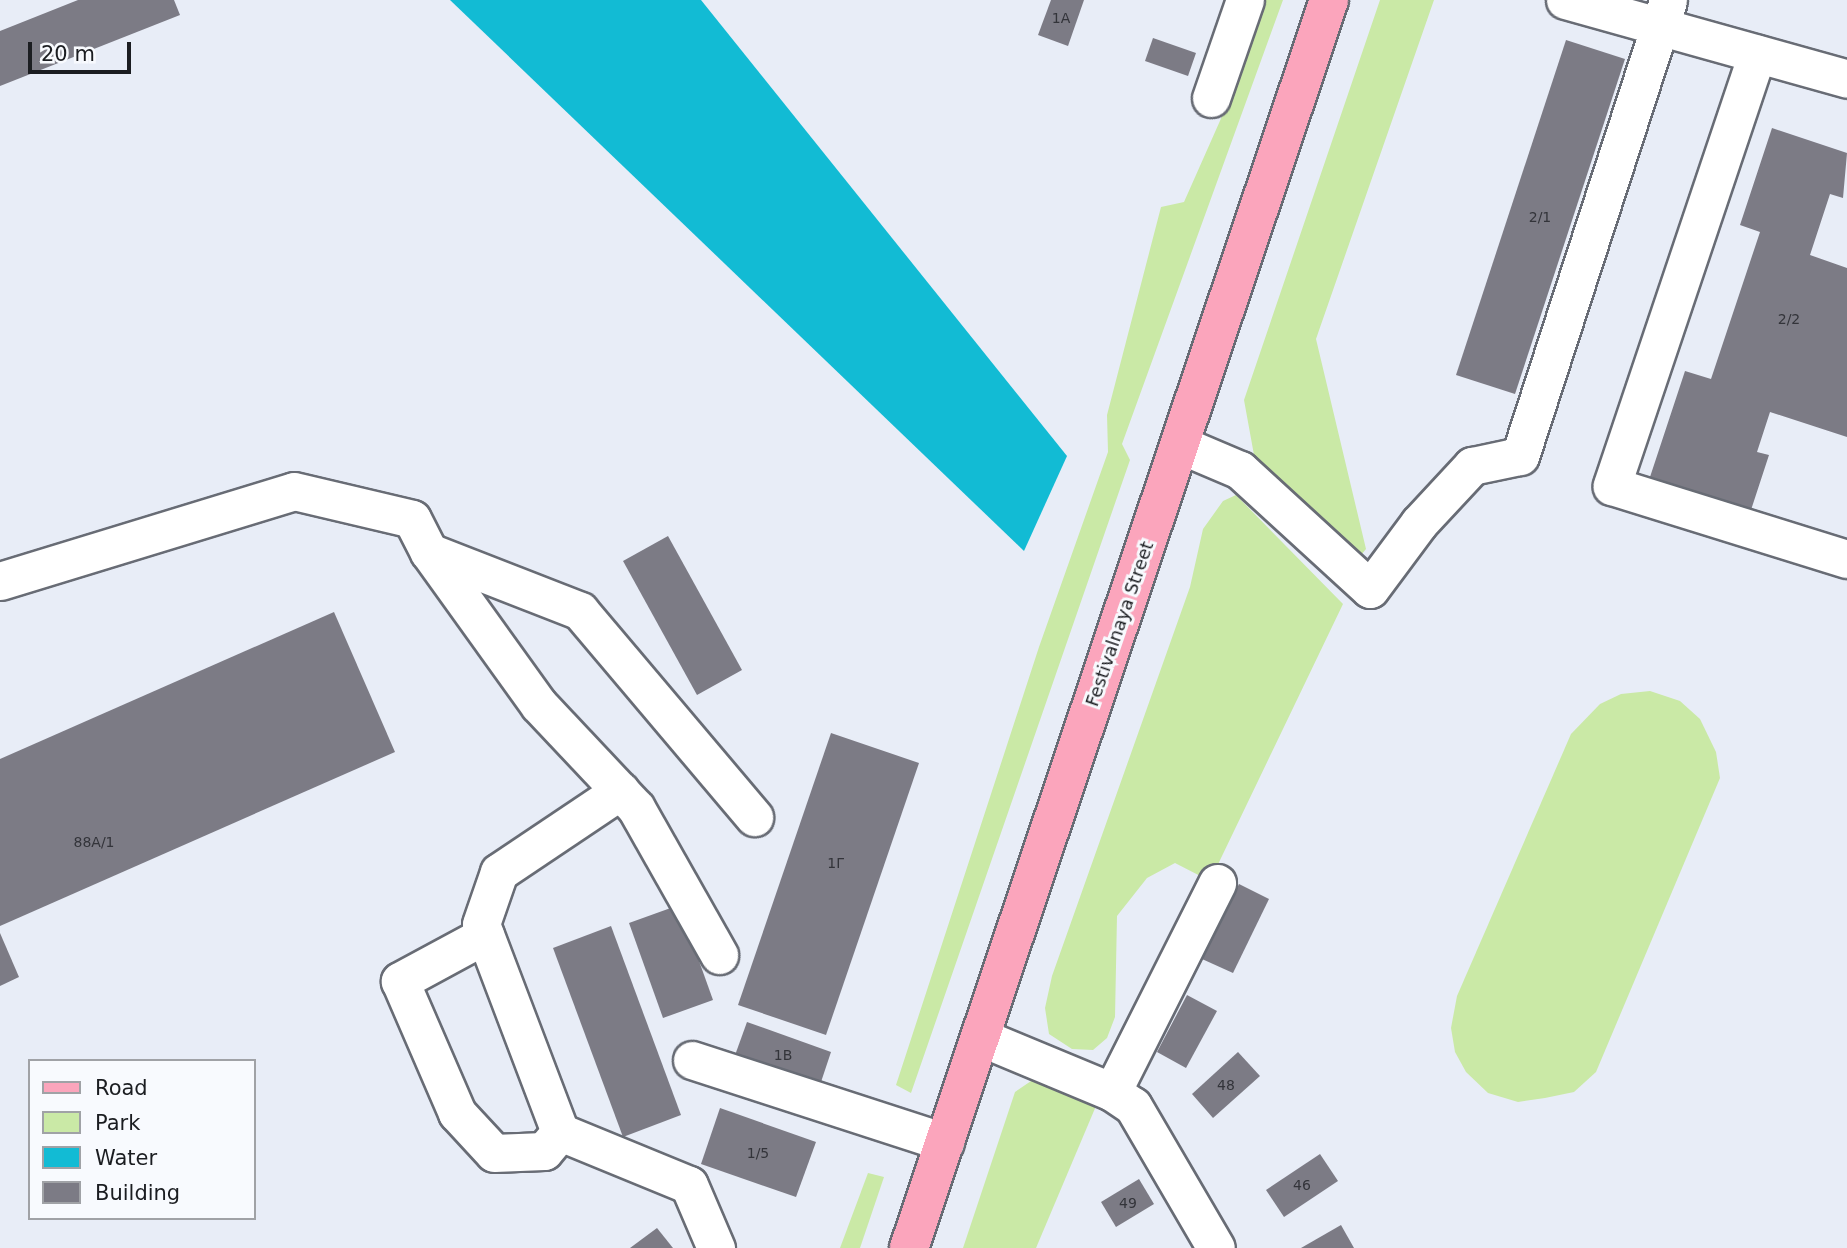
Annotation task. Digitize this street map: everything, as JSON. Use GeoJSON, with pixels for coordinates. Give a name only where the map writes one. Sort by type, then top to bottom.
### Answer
{"type":"FeatureCollection","features":[{"type":"Feature","properties":{"kind":"main road","name":"Festivalnaya Street"},"geometry":{"type":"LineString","coordinates":[[909,1248],[1329,0]]}},
{"type":"Feature","properties":{"kind":"street"},"geometry":{"type":"LineString","coordinates":[[1211,98],[1245,0]]}},
{"type":"Feature","properties":{"kind":"street"},"geometry":{"type":"LineString","coordinates":[[1565,0],[1663,14],[1757,54],[1847,79]]}},
{"type":"Feature","properties":{"kind":"street"},"geometry":{"type":"LineString","coordinates":[[1181,445],[1240,470],[1370,589],[1419,523],[1472,466],[1520,456],[1663,14]]}},
{"type":"Feature","properties":{"kind":"street"},"geometry":{"type":"LineString","coordinates":[[1757,54],[1612,486],[1847,559]]}},
{"type":"Feature","properties":{"kind":"street"},"geometry":{"type":"LineString","coordinates":[[0,581],[295,491],[412,519],[429,552],[539,705],[636,808],[719,955]]}},
{"type":"Feature","properties":{"kind":"street"},"geometry":{"type":"LineString","coordinates":[[429,552],[580,611],[754,817]]}},
{"type":"Feature","properties":{"kind":"street"},"geometry":{"type":"LineString","coordinates":[[620,791],[499,872],[481,924],[560,1132],[689,1185],[716,1248]]}},
{"type":"Feature","properties":{"kind":"street"},"geometry":{"type":"LineString","coordinates":[[1112,1092],[1217,883]]}},
{"type":"Feature","properties":{"kind":"street"},"geometry":{"type":"LineString","coordinates":[[485,935],[400,981],[457,1113],[494,1153],[544,1151],[560,1132]]}},
{"type":"Feature","properties":{"kind":"street"},"geometry":{"type":"LineString","coordinates":[[980,1037],[1112,1092],[1133,1105],[1216,1248]]}},
{"type":"Feature","properties":{"kind":"street"},"geometry":{"type":"LineString","coordinates":[[692,1060],[945,1142]]}},
{"type":"Feature","properties":{"kind":"green space"},"geometry":{"type":"Polygon","coordinates":[[[1261,0],[1283,0],[1122,444],[1130,460],[911,1093],[896,1085],[1039,647],[1108,452],[1107,415],[1161,207],[1184,202],[1227,105],[1261,0]]]}},
{"type":"Feature","properties":{"kind":"green space"},"geometry":{"type":"Polygon","coordinates":[[[1380,0],[1434,0],[1316,339],[1366,549],[1361,555],[1303,513],[1254,455],[1244,400],[1380,0]]]}},
{"type":"Feature","properties":{"kind":"green space"},"geometry":{"type":"Polygon","coordinates":[[[1236,495],[1343,604],[1210,881],[1175,863],[1147,878],[1117,916],[1115,1017],[1107,1038],[1093,1050],[1072,1049],[1049,1034],[1045,1008],[1052,976],[1190,587],[1203,529],[1223,501],[1236,495]]]}},
{"type":"Feature","properties":{"kind":"green space"},"geometry":{"type":"Polygon","coordinates":[[[1650,691],[1680,701],[1700,719],[1716,752],[1720,778],[1596,1072],[1574,1092],[1545,1098],[1518,1102],[1488,1093],[1466,1072],[1455,1052],[1451,1028],[1457,996],[1571,734],[1600,704],[1621,694],[1650,691]]]}},
{"type":"Feature","properties":{"kind":"green space"},"geometry":{"type":"Polygon","coordinates":[[[1034,1079],[1096,1106],[1036,1248],[963,1248],[1015,1092],[1034,1079]]]}},
{"type":"Feature","properties":{"kind":"green space"},"geometry":{"type":"Polygon","coordinates":[[[868,1173],[884,1177],[860,1248],[840,1248],[868,1173]]]}},
{"type":"Feature","properties":{"kind":"water"},"geometry":{"type":"Polygon","coordinates":[[[450,0],[701,0],[1067,456],[1024,551],[450,0]]]}},
{"type":"Feature","properties":{"kind":"building"},"geometry":{"type":"Polygon","coordinates":[[[78,0],[174,0],[180,15],[0,86],[0,31],[78,0]]]}},
{"type":"Feature","properties":{"kind":"building"},"geometry":{"type":"Polygon","coordinates":[[[1051,0],[1084,0],[1068,46],[1038,35],[1051,0]]]}},
{"type":"Feature","properties":{"kind":"building"},"geometry":{"type":"Polygon","coordinates":[[[1153,38],[1196,53],[1188,76],[1145,61],[1153,38]]]}},
{"type":"Feature","properties":{"kind":"building"},"geometry":{"type":"Polygon","coordinates":[[[1566,40],[1625,59],[1515,394],[1456,375],[1566,40]]]}},
{"type":"Feature","properties":{"kind":"building"},"geometry":{"type":"Polygon","coordinates":[[[1772,128],[1847,153],[1843,198],[1830,194],[1810,255],[1847,268],[1847,437],[1770,412],[1757,452],[1769,455],[1751,510],[1650,477],[1685,371],[1711,379],[1760,232],[1740,225],[1772,128]]]}},
{"type":"Feature","properties":{"kind":"building"},"geometry":{"type":"Polygon","coordinates":[[[668,536],[742,670],[697,695],[623,561],[668,536]]]}},
{"type":"Feature","properties":{"kind":"building"},"geometry":{"type":"Polygon","coordinates":[[[334,612],[395,752],[0,926],[0,759],[334,612]]]}},
{"type":"Feature","properties":{"kind":"building"},"geometry":{"type":"Polygon","coordinates":[[[831,733],[919,763],[826,1035],[738,1005],[831,733]]]}},
{"type":"Feature","properties":{"kind":"building"},"geometry":{"type":"Polygon","coordinates":[[[1239,884],[1269,899],[1233,973],[1202,959],[1239,884]]]}},
{"type":"Feature","properties":{"kind":"building"},"geometry":{"type":"Polygon","coordinates":[[[679,905],[713,1000],[663,1018],[629,923],[679,905]]]}},
{"type":"Feature","properties":{"kind":"building"},"geometry":{"type":"Polygon","coordinates":[[[611,926],[681,1115],[623,1137],[553,948],[611,926]]]}},
{"type":"Feature","properties":{"kind":"building"},"geometry":{"type":"Polygon","coordinates":[[[0,933],[19,977],[0,986],[0,933]]]}},
{"type":"Feature","properties":{"kind":"building"},"geometry":{"type":"Polygon","coordinates":[[[1187,995],[1217,1011],[1186,1068],[1157,1052],[1187,995]]]}},
{"type":"Feature","properties":{"kind":"building"},"geometry":{"type":"Polygon","coordinates":[[[747,1022],[831,1052],[819,1088],[734,1058],[747,1022]]]}},
{"type":"Feature","properties":{"kind":"building"},"geometry":{"type":"Polygon","coordinates":[[[1238,1052],[1260,1076],[1213,1118],[1192,1094],[1238,1052]]]}},
{"type":"Feature","properties":{"kind":"building"},"geometry":{"type":"Polygon","coordinates":[[[720,1108],[816,1142],[796,1197],[701,1164],[720,1108]]]}},
{"type":"Feature","properties":{"kind":"building"},"geometry":{"type":"Polygon","coordinates":[[[1320,1154],[1338,1181],[1284,1217],[1266,1190],[1320,1154]]]}},
{"type":"Feature","properties":{"kind":"building"},"geometry":{"type":"Polygon","coordinates":[[[1139,1179],[1154,1204],[1116,1227],[1101,1202],[1139,1179]]]}},
{"type":"Feature","properties":{"kind":"building"},"geometry":{"type":"Polygon","coordinates":[[[1341,1225],[1354,1248],[1301,1248],[1341,1225]]]}},
{"type":"Feature","properties":{"kind":"building"},"geometry":{"type":"Polygon","coordinates":[[[657,1228],[673,1248],[630,1248],[657,1228]]]}}]}
